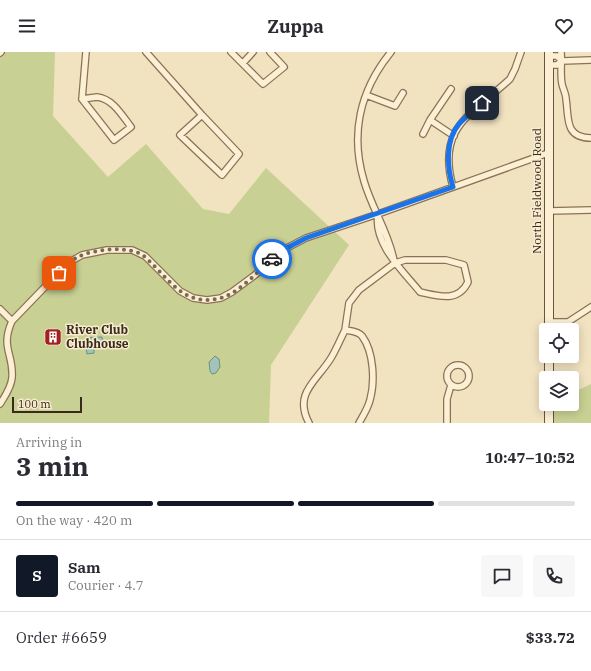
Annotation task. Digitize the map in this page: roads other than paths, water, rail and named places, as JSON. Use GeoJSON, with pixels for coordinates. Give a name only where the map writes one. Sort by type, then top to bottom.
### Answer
{"type":"FeatureCollection","features":[{"type":"Feature","properties":{"kind":"street"},"geometry":{"type":"LineString","coordinates":[[82,99],[97,97],[106,98],[131,127],[114,140],[82,99],[86,52]]}},
{"type":"Feature","properties":{"kind":"street"},"geometry":{"type":"LineString","coordinates":[[146,52],[238,154],[222,175],[180,135],[202,115]]}},
{"type":"Feature","properties":{"kind":"street"},"geometry":{"type":"LineString","coordinates":[[231,52],[263,84],[284,67],[270,52]]}},
{"type":"Feature","properties":{"kind":"street"},"geometry":{"type":"LineString","coordinates":[[243,63],[253,52]]}},
{"type":"Feature","properties":{"kind":"street"},"geometry":{"type":"LineString","coordinates":[[309,423],[303,407],[305,394],[330,359],[345,330],[350,303],[359,290],[395,263],[405,260],[446,260],[456,262],[464,265],[468,282],[461,293],[454,296],[449,297],[420,292],[395,263],[389,240],[364,182],[359,158],[357,133],[366,95],[376,72],[391,52]]}},
{"type":"Feature","properties":{"kind":"street"},"geometry":{"type":"LineString","coordinates":[[453,187],[447,159],[458,125],[510,79],[521,52]]}},
{"type":"Feature","properties":{"kind":"street"},"geometry":{"type":"LineString","coordinates":[[561,52],[562,83],[566,99],[566,115],[570,128],[578,135],[591,138]]}},
{"type":"Feature","properties":{"kind":"street"},"geometry":{"type":"LineString","coordinates":[[549,58],[557,56],[562,60],[591,60]]}},
{"type":"Feature","properties":{"kind":"street"},"geometry":{"type":"LineString","coordinates":[[549,58],[557,65],[562,60]]}},
{"type":"Feature","properties":{"kind":"street","name":"North Fieldwood Road"},"geometry":{"type":"LineString","coordinates":[[549,58],[549,323]]}},
{"type":"Feature","properties":{"kind":"street"},"geometry":{"type":"LineString","coordinates":[[423,134],[430,120],[451,88]]}},
{"type":"Feature","properties":{"kind":"street"},"geometry":{"type":"LineString","coordinates":[[366,95],[395,106],[403,93]]}},
{"type":"Feature","properties":{"kind":"street"},"geometry":{"type":"LineString","coordinates":[[430,120],[454,136]]}},
{"type":"Feature","properties":{"kind":"street"},"geometry":{"type":"LineString","coordinates":[[0,404],[9,390],[12,379],[5,339],[6,332],[12,321],[68,264],[82,255],[107,250],[132,250],[145,256],[180,291],[192,298],[221,298],[255,275],[281,251],[301,241],[548,153]]}},
{"type":"Feature","properties":{"kind":"street"},"geometry":{"type":"LineString","coordinates":[[549,211],[591,210]]}},
{"type":"Feature","properties":{"kind":"street"},"geometry":{"type":"LineString","coordinates":[[563,323],[568,322],[591,307]]}},
{"type":"Feature","properties":{"kind":"street"},"geometry":{"type":"LineString","coordinates":[[0,309],[12,321]]}},
{"type":"Feature","properties":{"kind":"street"},"geometry":{"type":"LineString","coordinates":[[345,330],[356,331],[362,336],[367,346],[371,362],[373,387],[370,402],[359,423]]}},
{"type":"Feature","properties":{"kind":"street"},"geometry":{"type":"LineString","coordinates":[[447,423],[447,399],[451,385]]}},
{"type":"Feature","properties":{"kind":"street"},"geometry":{"type":"LineString","coordinates":[[549,411],[549,423]]}},
{"type":"Feature","properties":{"kind":"water"},"geometry":{"type":"Polygon","coordinates":[[[102,337],[103,345],[94,346],[94,353],[87,354],[85,338],[102,337]]]}},
{"type":"Feature","properties":{"kind":"water"},"geometry":{"type":"Polygon","coordinates":[[[215,356],[219,359],[220,367],[216,373],[212,374],[210,371],[209,362],[215,356]]]}},
{"type":"Feature","properties":{"kind":"place","name":"River Club Clubhouse"},"geometry":{"type":"Point","coordinates":[53,337]}}]}
